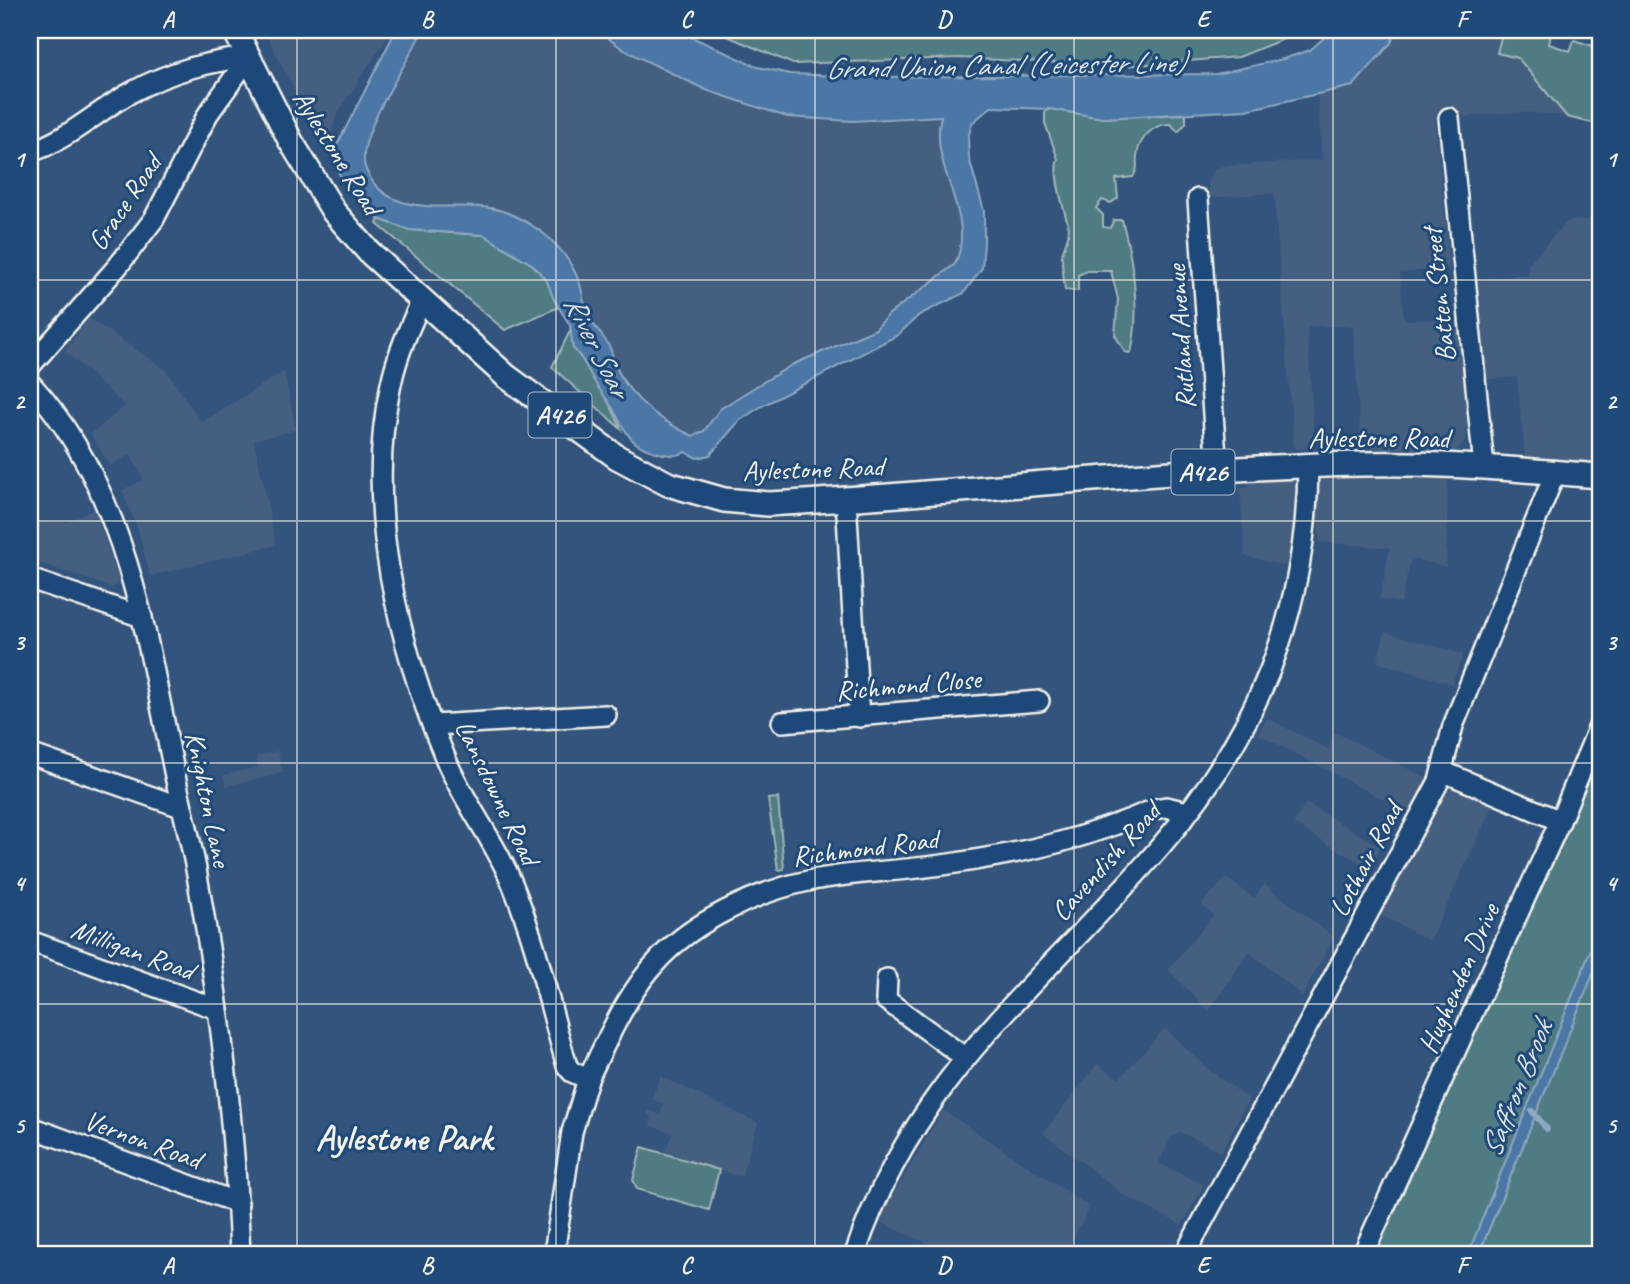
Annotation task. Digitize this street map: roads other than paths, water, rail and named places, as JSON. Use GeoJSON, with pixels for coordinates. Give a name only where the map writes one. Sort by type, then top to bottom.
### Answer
{"type":"FeatureCollection","features":[{"type":"Feature","properties":{"kind":"main road","name":"Aylestone Road"},"geometry":{"type":"LineString","coordinates":[[235,30],[290,140],[334,212],[369,252],[506,376],[617,457],[668,484],[724,500],[768,504],[1217,471],[1364,463],[1484,467],[1600,476]]}},
{"type":"Feature","properties":{"kind":"street"},"geometry":{"type":"LineString","coordinates":[[30,152],[73,132],[131,93],[169,75],[202,63],[249,57]]}},
{"type":"Feature","properties":{"kind":"street","name":"Grace Road"},"geometry":{"type":"LineString","coordinates":[[30,366],[118,266],[153,219],[208,114],[249,57]]}},
{"type":"Feature","properties":{"kind":"street","name":"Batten Street"},"geometry":{"type":"LineString","coordinates":[[1449,118],[1484,467]]}},
{"type":"Feature","properties":{"kind":"street","name":"Rutland Avenue"},"geometry":{"type":"LineString","coordinates":[[1198,199],[1217,471]]}},
{"type":"Feature","properties":{"kind":"street","name":"Lansdowne Road"},"geometry":{"type":"LineString","coordinates":[[422,300],[402,343],[391,385],[381,482],[397,605],[412,666],[447,763],[511,881],[544,972],[568,1066],[572,1072],[588,1079]]}},
{"type":"Feature","properties":{"kind":"street","name":"Knighton Lane"},"geometry":{"type":"LineString","coordinates":[[30,383],[44,399],[83,459],[108,508],[142,617],[197,872],[231,1115],[240,1254]]}},
{"type":"Feature","properties":{"kind":"street","name":"Cavendish Road"},"geometry":{"type":"LineString","coordinates":[[855,1254],[892,1165],[964,1057],[1056,956],[1127,884],[1187,812],[1242,730],[1258,700],[1282,642],[1303,560],[1308,466]]}},
{"type":"Feature","properties":{"kind":"street","name":"Lothair Road"},"geometry":{"type":"LineString","coordinates":[[1185,1254],[1442,771],[1453,726],[1555,473]]}},
{"type":"Feature","properties":{"kind":"street"},"geometry":{"type":"LineString","coordinates":[[846,499],[859,717]]}},
{"type":"Feature","properties":{"kind":"street"},"geometry":{"type":"LineString","coordinates":[[30,579],[142,617]]}},
{"type":"Feature","properties":{"kind":"street","name":"Richmond Close"},"geometry":{"type":"LineString","coordinates":[[782,722],[859,717],[874,712],[1039,701]]}},
{"type":"Feature","properties":{"kind":"street"},"geometry":{"type":"LineString","coordinates":[[434,725],[606,715]]}},
{"type":"Feature","properties":{"kind":"street","name":"Hughenden Drive"},"geometry":{"type":"LineString","coordinates":[[1363,1254],[1560,821],[1600,724]]}},
{"type":"Feature","properties":{"kind":"street"},"geometry":{"type":"LineString","coordinates":[[30,754],[181,807]]}},
{"type":"Feature","properties":{"kind":"street"},"geometry":{"type":"LineString","coordinates":[[1442,771],[1560,821]]}},
{"type":"Feature","properties":{"kind":"street","name":"Richmond Road"},"geometry":{"type":"LineString","coordinates":[[588,1079],[619,1015],[651,967],[706,921],[754,896],[815,877],[953,864],[1026,852],[1072,841],[1155,809],[1166,807],[1187,812]]}},
{"type":"Feature","properties":{"kind":"street","name":"Milligan Road"},"geometry":{"type":"LineString","coordinates":[[30,941],[217,1009]]}},
{"type":"Feature","properties":{"kind":"street"},"geometry":{"type":"LineString","coordinates":[[887,979],[886,1000],[964,1057]]}},
{"type":"Feature","properties":{"kind":"street"},"geometry":{"type":"LineString","coordinates":[[559,1253],[572,1132],[588,1079]]}},
{"type":"Feature","properties":{"kind":"street","name":"Vernon Road"},"geometry":{"type":"LineString","coordinates":[[30,1127],[238,1203]]}},
{"type":"Feature","properties":{"kind":"water","name":"River Soar"},"geometry":{"type":"Polygon","coordinates":[[[396,30],[422,30],[384,100],[367,139],[364,156],[366,170],[376,186],[389,196],[404,202],[439,207],[497,209],[543,233],[559,248],[572,266],[580,283],[588,315],[609,346],[624,382],[650,410],[693,436],[704,431],[720,409],[758,385],[794,364],[876,329],[888,315],[955,264],[961,227],[941,154],[941,116],[853,121],[787,117],[706,90],[624,50],[597,30],[676,30],[758,67],[790,74],[870,77],[1216,74],[1310,50],[1333,30],[1397,30],[1391,43],[1353,86],[1246,110],[1103,118],[1050,109],[991,107],[972,123],[968,139],[969,158],[984,211],[984,243],[982,268],[964,293],[919,315],[898,335],[760,407],[739,421],[710,455],[697,458],[685,452],[676,455],[659,453],[630,438],[573,348],[570,325],[554,300],[547,281],[533,265],[484,235],[409,230],[379,219],[359,202],[338,172],[335,157],[337,145],[396,30]]]}},
{"type":"Feature","properties":{"kind":"water"},"geometry":{"type":"Polygon","coordinates":[[[1600,927],[1600,957],[1479,1254],[1468,1254],[1600,927]]]}},
{"type":"Feature","properties":{"kind":"waterway","name":"Saffron Brook"},"geometry":{"type":"LineString","coordinates":[[1532,1111],[1547,1129]]}},
{"type":"Feature","properties":{"kind":"district","name":"Aylestone Park"},"geometry":{"type":"Point","coordinates":[404,1138]}},
{"type":"Feature","properties":{"kind":"water label","name":"Grand Union Canal (Leicester Line)"},"geometry":{"type":"Point","coordinates":[1005,65]}}]}
